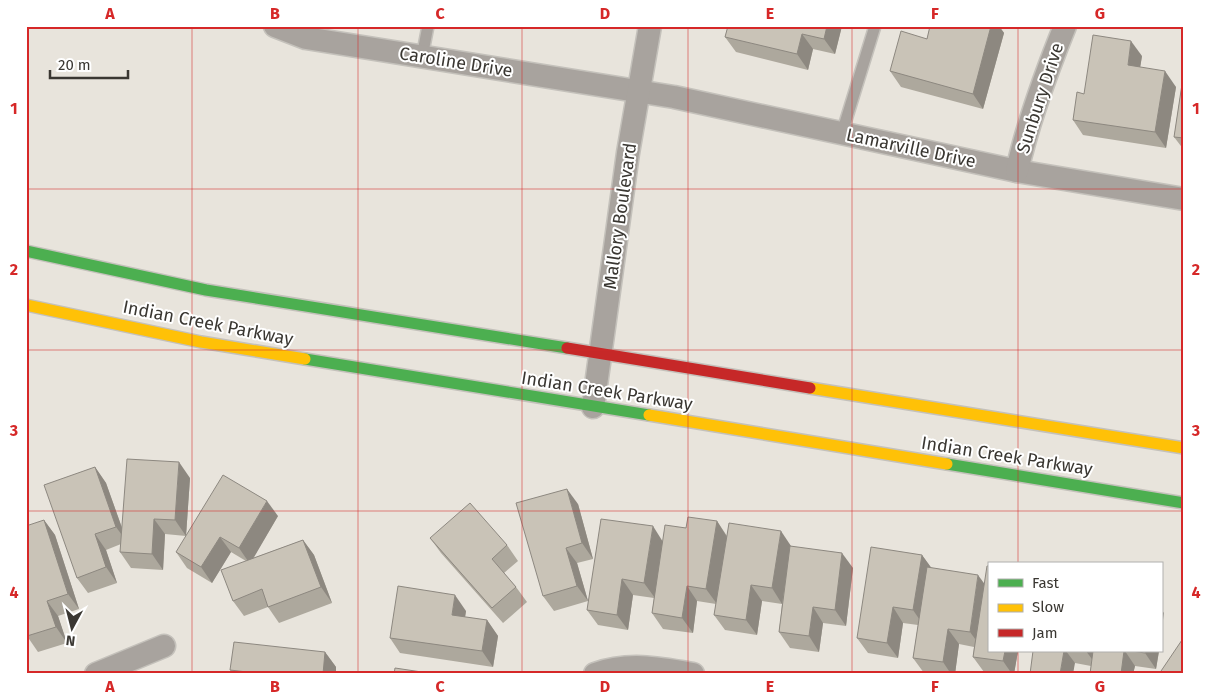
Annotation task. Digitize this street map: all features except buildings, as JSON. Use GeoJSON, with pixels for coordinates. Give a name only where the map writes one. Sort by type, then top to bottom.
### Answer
{"type":"FeatureCollection","features":[{"type":"Feature","properties":{"kind":"street","name":"Caroline Drive"},"geometry":{"type":"LineString","coordinates":[[275,26],[306,38],[639,92]]}},
{"type":"Feature","properties":{"kind":"street","name":"Mallory Boulevard"},"geometry":{"type":"LineString","coordinates":[[593,407],[650,26]]}},
{"type":"Feature","properties":{"kind":"street","name":"Sunbury Drive"},"geometry":{"type":"LineString","coordinates":[[1017,171],[1024,138],[1048,68],[1065,26]]}},
{"type":"Feature","properties":{"kind":"street","name":"Lamarville Drive"},"geometry":{"type":"LineString","coordinates":[[639,92],[1017,171],[1184,199]]}},
{"type":"Feature","properties":{"kind":"street","name":"Indian Creek Parkway"},"geometry":{"type":"LineString","coordinates":[[26,251],[206,290],[1184,448]]}},
{"type":"Feature","properties":{"kind":"street","name":"Indian Creek Parkway"},"geometry":{"type":"LineString","coordinates":[[26,304],[201,342],[1184,503]]}},
{"type":"Feature","properties":{"kind":"street"},"geometry":{"type":"LineString","coordinates":[[96,674],[164,646]]}},
{"type":"Feature","properties":{"kind":"street"},"geometry":{"type":"LineString","coordinates":[[595,674],[615,668],[634,666],[693,674]]}},
{"type":"Feature","properties":{"kind":"lane"},"geometry":{"type":"LineString","coordinates":[[422,57],[428,26]]}},
{"type":"Feature","properties":{"kind":"lane"},"geometry":{"type":"LineString","coordinates":[[842,133],[875,26]]}},
{"type":"Feature","properties":{"kind":"traffic: fast"},"geometry":{"type":"LineString","coordinates":[[26,251],[206,290],[567,348]]}},
{"type":"Feature","properties":{"kind":"traffic: fast"},"geometry":{"type":"LineString","coordinates":[[305,359],[649,415]]}},
{"type":"Feature","properties":{"kind":"traffic: fast"},"geometry":{"type":"LineString","coordinates":[[947,464],[1184,503]]}},
{"type":"Feature","properties":{"kind":"traffic: slow"},"geometry":{"type":"LineString","coordinates":[[26,305],[201,342],[305,359]]}},
{"type":"Feature","properties":{"kind":"traffic: slow"},"geometry":{"type":"LineString","coordinates":[[810,388],[1184,448]]}},
{"type":"Feature","properties":{"kind":"traffic: slow"},"geometry":{"type":"LineString","coordinates":[[649,415],[947,464]]}},
{"type":"Feature","properties":{"kind":"traffic: jam"},"geometry":{"type":"LineString","coordinates":[[567,348],[810,388]]}}]}
